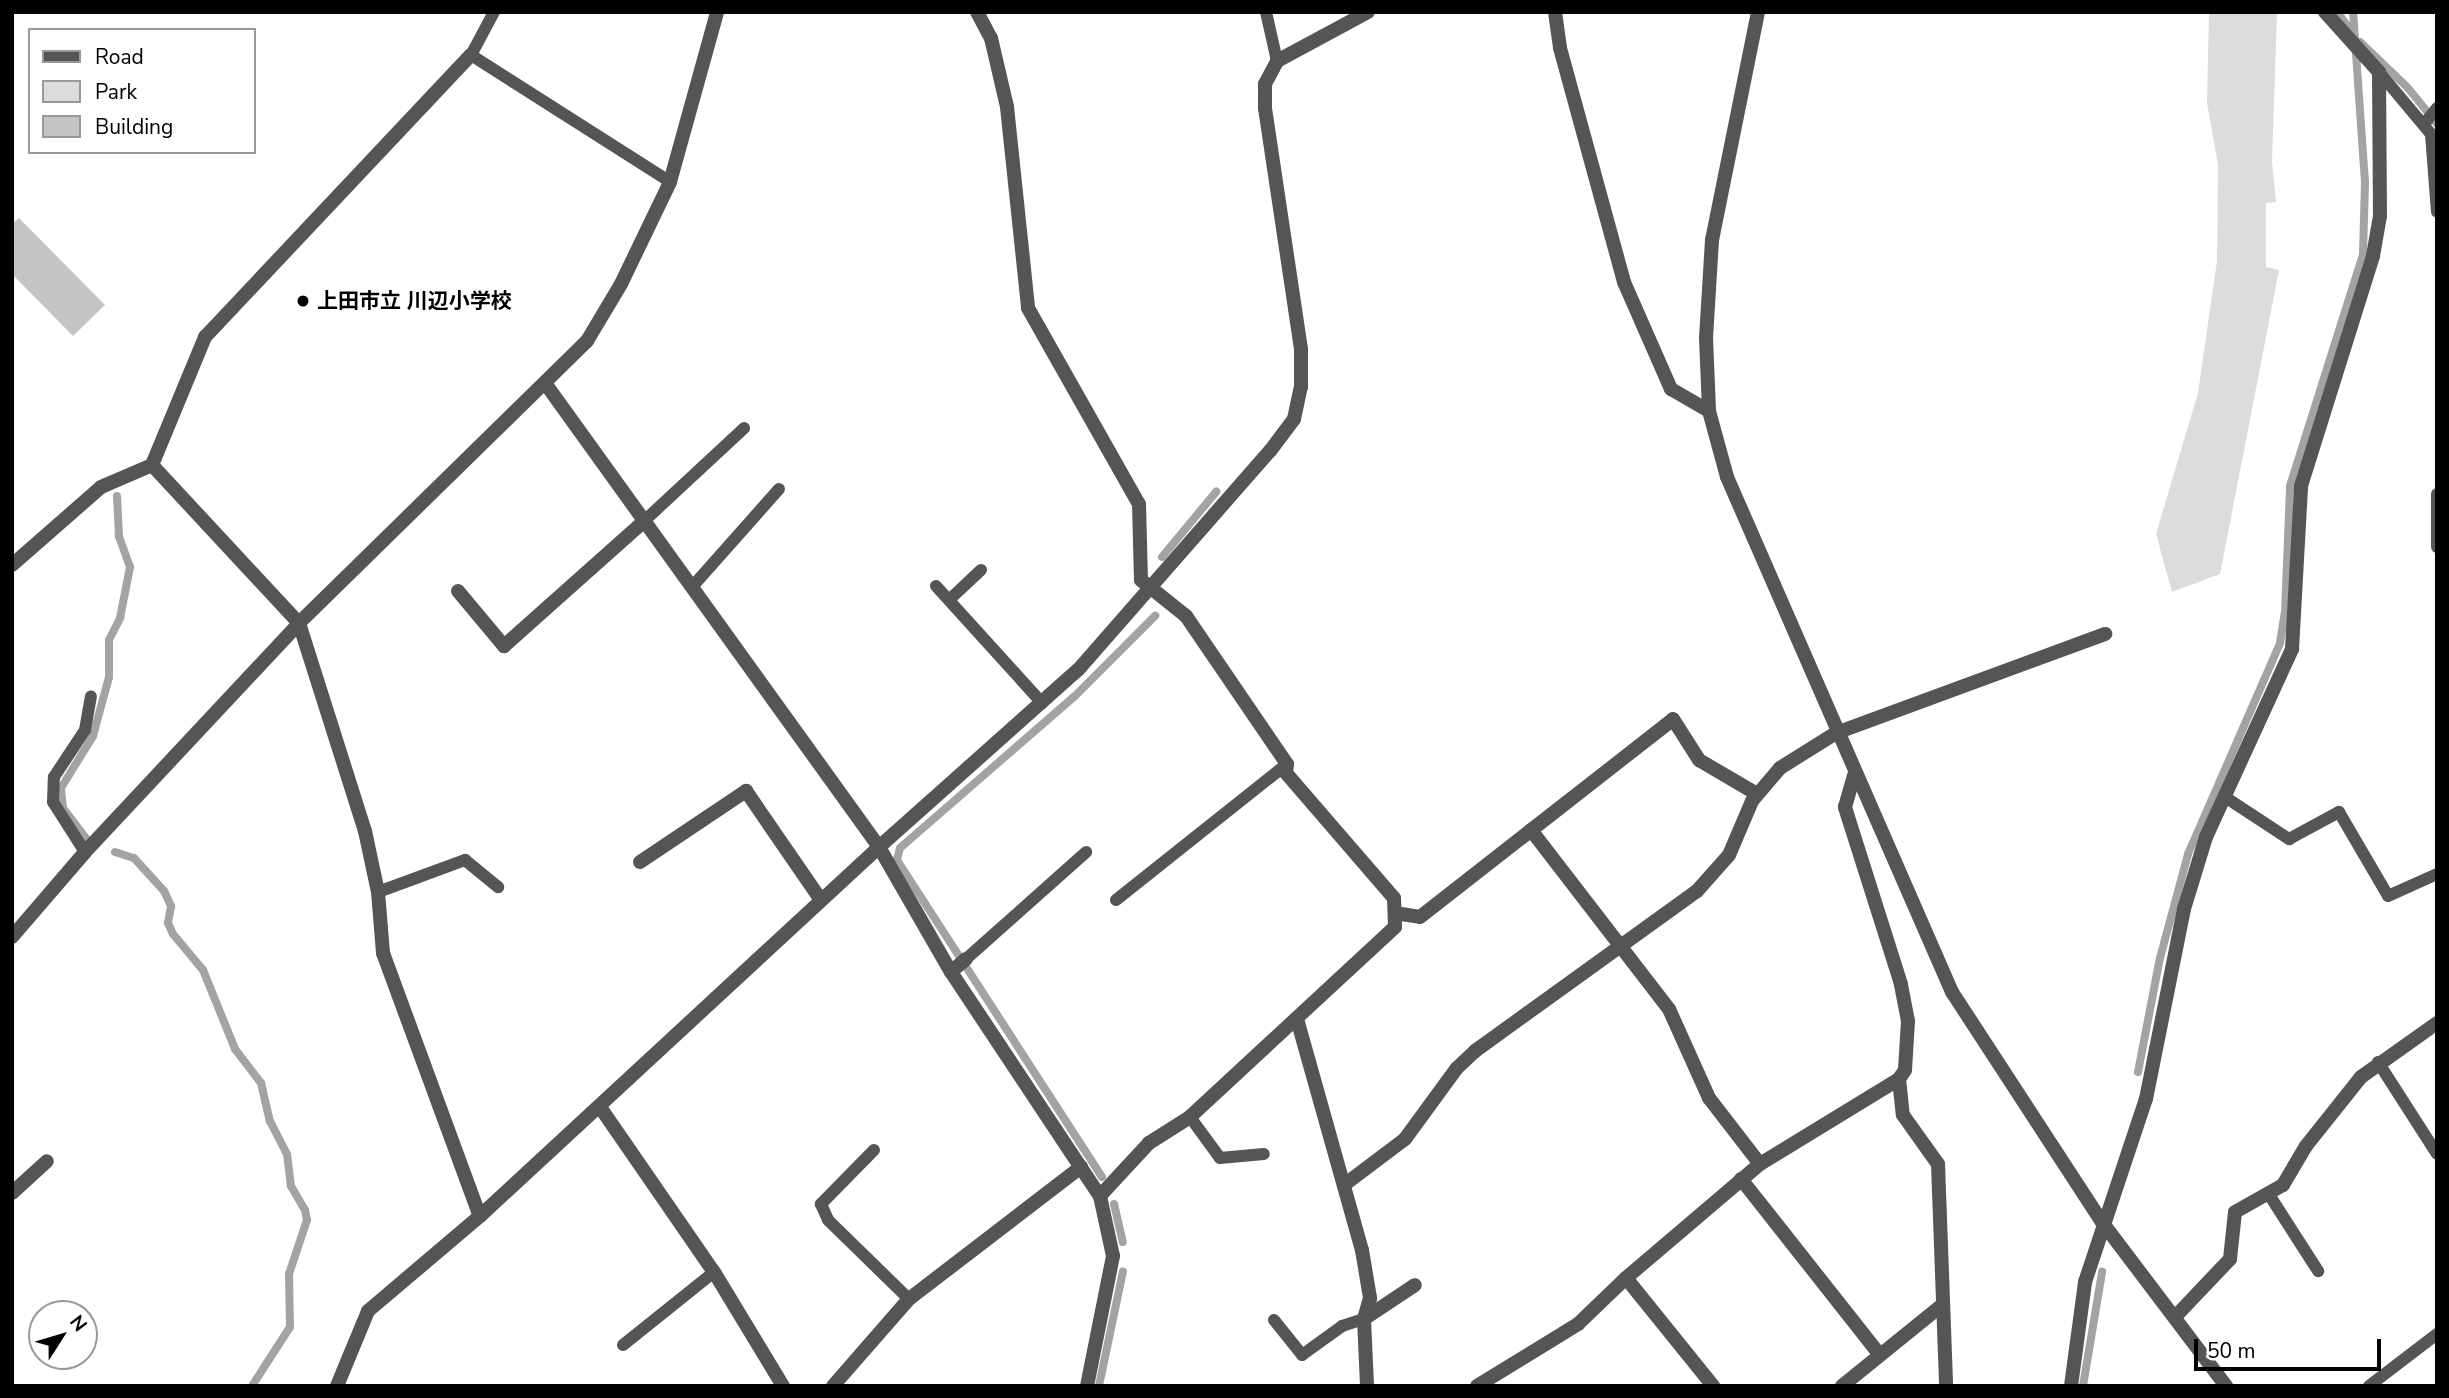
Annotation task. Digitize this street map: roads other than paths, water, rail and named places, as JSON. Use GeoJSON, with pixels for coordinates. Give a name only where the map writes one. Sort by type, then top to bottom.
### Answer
{"type":"FeatureCollection","features":[{"type":"Feature","properties":{"kind":"street"},"geometry":{"type":"LineString","coordinates":[[976,12],[991,38],[1007,107],[1028,308],[1139,504],[1141,580],[1186,616],[1287,765],[1286,773],[1394,898],[1395,927],[1189,1117],[1149,1143],[1100,1196]]}},
{"type":"Feature","properties":{"kind":"street"},"geometry":{"type":"LineString","coordinates":[[337,1386],[368,1311],[480,1216],[879,847],[1079,670],[1152,591],[1294,419],[1301,387],[1301,349],[1265,108],[1265,84],[1277,61],[1368,12]]}},
{"type":"Feature","properties":{"kind":"street"},"geometry":{"type":"LineString","coordinates":[[1555,12],[1560,48],[1624,282],[1671,389],[1709,411]]}},
{"type":"Feature","properties":{"kind":"street"},"geometry":{"type":"LineString","coordinates":[[1758,12],[1712,240],[1706,338],[1709,411],[1727,477],[1854,775],[1952,992],[2102,1222],[2226,1386]]}},
{"type":"Feature","properties":{"kind":"street"},"geometry":{"type":"LineString","coordinates":[[2071,1386],[2085,1282],[2102,1222],[2146,1099],[2184,909],[2206,837],[2292,649],[2301,486],[2373,256],[2380,216],[2379,72],[2325,12]]}},
{"type":"Feature","properties":{"kind":"street"},"geometry":{"type":"LineString","coordinates":[[12,937],[85,852],[299,623],[587,341],[621,284],[670,182],[718,13]]}},
{"type":"Feature","properties":{"kind":"street"},"geometry":{"type":"LineString","coordinates":[[12,565],[101,486],[152,465],[205,337],[471,55]]}},
{"type":"Feature","properties":{"kind":"street"},"geometry":{"type":"LineString","coordinates":[[545,383],[879,847],[959,966],[1100,1196],[1113,1256],[1087,1386]]}},
{"type":"Feature","properties":{"kind":"street"},"geometry":{"type":"LineString","coordinates":[[152,465],[299,623],[365,831],[378,892],[383,953],[480,1216]]}},
{"type":"Feature","properties":{"kind":"street"},"geometry":{"type":"LineString","coordinates":[[458,592],[504,646],[643,522]]}},
{"type":"Feature","properties":{"kind":"street"},"geometry":{"type":"LineString","coordinates":[[1344,1185],[1405,1139],[1457,1068],[1475,1051],[1697,891],[1717,871],[1756,794],[1780,768],[1836,733],[2105,634]]}},
{"type":"Feature","properties":{"kind":"street"},"geometry":{"type":"LineString","coordinates":[[1395,913],[1420,917],[1673,719],[1699,760],[1756,794]]}},
{"type":"Feature","properties":{"kind":"street"},"geometry":{"type":"LineString","coordinates":[[1478,1386],[1578,1325],[1626,1278],[1760,1164],[1899,1079],[1908,1063],[1908,1021],[1887,929],[1845,807],[1854,775]]}},
{"type":"Feature","properties":{"kind":"street"},"geometry":{"type":"LineString","coordinates":[[640,862],[746,791],[821,900]]}},
{"type":"Feature","properties":{"kind":"street"},"geometry":{"type":"LineString","coordinates":[[1531,830],[1669,1009],[1709,1098],[1760,1164]]}},
{"type":"Feature","properties":{"kind":"street"},"geometry":{"type":"LineString","coordinates":[[1297,1018],[1344,1185],[1370,1298],[1364,1319],[1367,1386]]}},
{"type":"Feature","properties":{"kind":"street"},"geometry":{"type":"LineString","coordinates":[[2175,1317],[2230,1259],[2235,1212],[2283,1185],[2306,1146],[2378,1062],[2437,1023]]}},
{"type":"Feature","properties":{"kind":"street"},"geometry":{"type":"LineString","coordinates":[[1899,1079],[1903,1115],[1938,1164],[1946,1386]]}},
{"type":"Feature","properties":{"kind":"street"},"geometry":{"type":"LineString","coordinates":[[600,1107],[714,1272],[782,1386]]}},
{"type":"Feature","properties":{"kind":"street"},"geometry":{"type":"LineString","coordinates":[[12,1193],[47,1161]]}},
{"type":"Feature","properties":{"kind":"street"},"geometry":{"type":"LineString","coordinates":[[833,1386],[909,1298],[1081,1167]]}},
{"type":"Feature","properties":{"kind":"street"},"geometry":{"type":"LineString","coordinates":[[1741,1179],[1880,1355]]}},
{"type":"Feature","properties":{"kind":"street"},"geometry":{"type":"LineString","coordinates":[[1626,1278],[1713,1386]]}},
{"type":"Feature","properties":{"kind":"street"},"geometry":{"type":"LineString","coordinates":[[1364,1319],[1415,1285]]}},
{"type":"Feature","properties":{"kind":"street"},"geometry":{"type":"LineString","coordinates":[[1842,1386],[1942,1305]]}},
{"type":"Feature","properties":{"kind":"lane"},"geometry":{"type":"LineString","coordinates":[[495,12],[471,55],[670,182]]}},
{"type":"Feature","properties":{"kind":"lane"},"geometry":{"type":"LineString","coordinates":[[1266,12],[1277,61]]}},
{"type":"Feature","properties":{"kind":"lane"},"geometry":{"type":"LineString","coordinates":[[2379,72],[2431,134],[2437,212]]}},
{"type":"Feature","properties":{"kind":"lane"},"geometry":{"type":"LineString","coordinates":[[2424,124],[2437,108]]}},
{"type":"Feature","properties":{"kind":"lane"},"geometry":{"type":"LineString","coordinates":[[643,522],[744,428]]}},
{"type":"Feature","properties":{"kind":"lane"},"geometry":{"type":"LineString","coordinates":[[692,587],[779,489]]}},
{"type":"Feature","properties":{"kind":"lane"},"geometry":{"type":"LineString","coordinates":[[2437,494],[2437,547]]}},
{"type":"Feature","properties":{"kind":"lane"},"geometry":{"type":"LineString","coordinates":[[948,600],[981,570]]}},
{"type":"Feature","properties":{"kind":"lane"},"geometry":{"type":"LineString","coordinates":[[936,586],[1042,703]]}},
{"type":"Feature","properties":{"kind":"lane"},"geometry":{"type":"LineString","coordinates":[[85,852],[57,813],[54,789],[59,767],[85,730],[90,697]]}},
{"type":"Feature","properties":{"kind":"lane"},"geometry":{"type":"LineString","coordinates":[[1116,900],[1287,765]]}},
{"type":"Feature","properties":{"kind":"lane"},"geometry":{"type":"LineString","coordinates":[[2225,797],[2289,839],[2339,812],[2388,896],[2437,874]]}},
{"type":"Feature","properties":{"kind":"lane"},"geometry":{"type":"LineString","coordinates":[[959,966],[1086,852]]}},
{"type":"Feature","properties":{"kind":"lane"},"geometry":{"type":"LineString","coordinates":[[378,892],[465,860],[498,887]]}},
{"type":"Feature","properties":{"kind":"lane"},"geometry":{"type":"LineString","coordinates":[[2378,1062],[2437,1154]]}},
{"type":"Feature","properties":{"kind":"lane"},"geometry":{"type":"LineString","coordinates":[[1189,1117],[1220,1158],[1264,1154]]}},
{"type":"Feature","properties":{"kind":"lane"},"geometry":{"type":"LineString","coordinates":[[874,1150],[821,1204],[828,1220],[909,1298]]}},
{"type":"Feature","properties":{"kind":"lane"},"geometry":{"type":"LineString","coordinates":[[2268,1193],[2318,1271]]}},
{"type":"Feature","properties":{"kind":"lane"},"geometry":{"type":"LineString","coordinates":[[623,1345],[714,1272]]}},
{"type":"Feature","properties":{"kind":"lane"},"geometry":{"type":"LineString","coordinates":[[1274,1320],[1302,1355],[1342,1326],[1364,1319]]}},
{"type":"Feature","properties":{"kind":"lane"},"geometry":{"type":"LineString","coordinates":[[2369,1386],[2437,1334]]}},
{"type":"Feature","properties":{"kind":"waterway"},"geometry":{"type":"LineString","coordinates":[[2337,12],[2352,32]]}},
{"type":"Feature","properties":{"kind":"waterway"},"geometry":{"type":"LineString","coordinates":[[2138,1072],[2160,958],[2188,854],[2280,643],[2285,613],[2290,486],[2363,254],[2365,182],[2353,12]]}},
{"type":"Feature","properties":{"kind":"waterway"},"geometry":{"type":"LineString","coordinates":[[2360,42],[2408,88],[2437,124]]}},
{"type":"Feature","properties":{"kind":"waterway"},"geometry":{"type":"LineString","coordinates":[[1162,557],[1216,492]]}},
{"type":"Feature","properties":{"kind":"waterway"},"geometry":{"type":"LineString","coordinates":[[88,841],[63,808],[61,788],[93,736],[109,677],[109,640],[120,618],[130,567],[119,536],[117,496]]}},
{"type":"Feature","properties":{"kind":"waterway"},"geometry":{"type":"LineString","coordinates":[[1102,1177],[897,860],[900,848],[1074,697],[1155,616]]}},
{"type":"Feature","properties":{"kind":"waterway"},"geometry":{"type":"LineString","coordinates":[[115,852],[134,858],[164,891],[171,906],[168,923],[173,934],[203,970],[235,1049],[261,1083],[270,1121],[287,1154],[291,1186],[305,1210],[307,1220],[289,1274],[290,1327],[252,1386]]}},
{"type":"Feature","properties":{"kind":"waterway"},"geometry":{"type":"LineString","coordinates":[[1114,1204],[1123,1242]]}},
{"type":"Feature","properties":{"kind":"waterway"},"geometry":{"type":"LineString","coordinates":[[1099,1386],[1123,1271]]}},
{"type":"Feature","properties":{"kind":"waterway"},"geometry":{"type":"LineString","coordinates":[[2083,1386],[2102,1272]]}},
{"type":"Feature","properties":{"kind":"place","name":"上田市立 川辺小学校"},"geometry":{"type":"Point","coordinates":[303,301]}}]}
